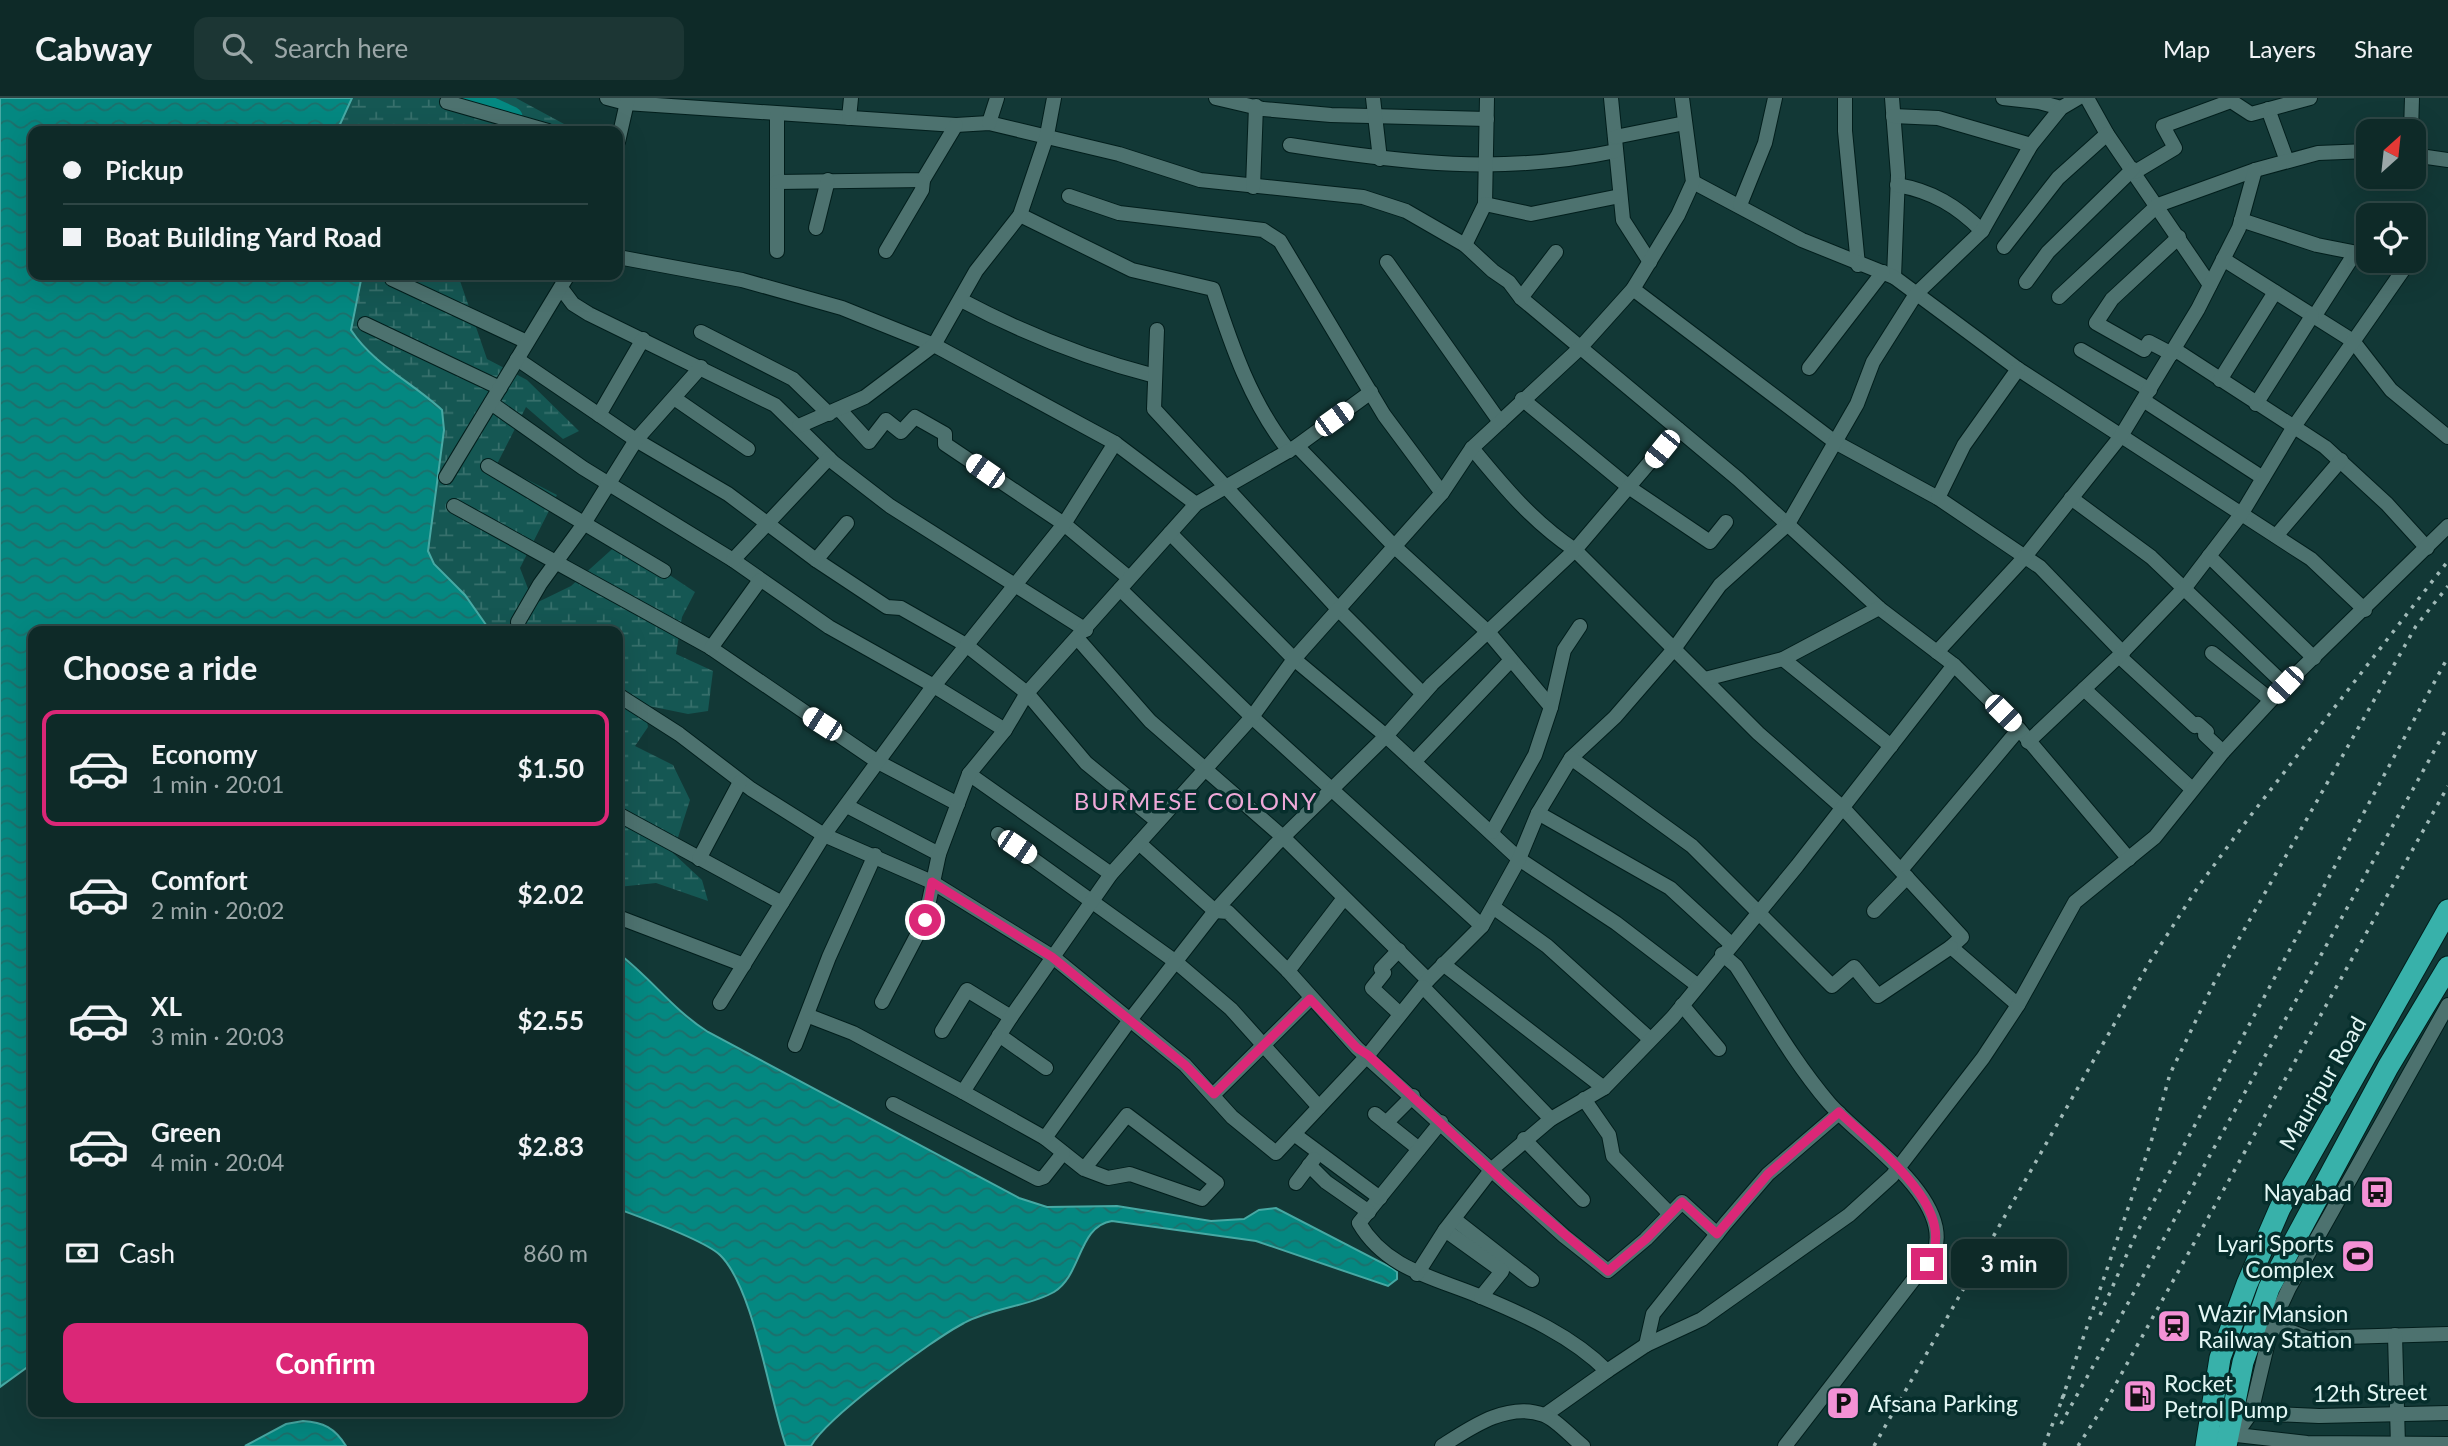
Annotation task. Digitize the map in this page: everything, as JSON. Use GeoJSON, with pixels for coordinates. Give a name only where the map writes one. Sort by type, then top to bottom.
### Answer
{"type":"FeatureCollection","features":[{"type":"Feature","properties":{"kind":"highway","name":"Mauripur Road"},"geometry":{"type":"LineString","coordinates":[[2206,1446],[2220,1358],[2247,1284],[2280,1208],[2448,910]]}},
{"type":"Feature","properties":{"kind":"highway"},"geometry":{"type":"LineString","coordinates":[[2227,1440],[2243,1363],[2269,1288],[2382,1079],[2448,967]]}},
{"type":"Feature","properties":{"kind":"street"},"geometry":{"type":"LineString","coordinates":[[607,98],[724,104],[777,115],[956,125],[989,123],[1119,153],[1200,180],[1363,197],[1406,211],[1465,245],[1509,282],[1521,298],[1788,524],[1879,608],[1954,665],[2023,736],[2129,859]]}},
{"type":"Feature","properties":{"kind":"street"},"geometry":{"type":"LineString","coordinates":[[849,118],[851,98]]}},
{"type":"Feature","properties":{"kind":"street"},"geometry":{"type":"LineString","coordinates":[[989,123],[997,98]]}},
{"type":"Feature","properties":{"kind":"street"},"geometry":{"type":"LineString","coordinates":[[799,426],[865,397],[934,345],[976,271],[1020,215],[1047,135],[1054,98]]}},
{"type":"Feature","properties":{"kind":"street"},"geometry":{"type":"LineString","coordinates":[[1373,98],[1380,159]]}},
{"type":"Feature","properties":{"kind":"street"},"geometry":{"type":"LineString","coordinates":[[1465,245],[1485,204],[1487,98]]}},
{"type":"Feature","properties":{"kind":"street"},"geometry":{"type":"LineString","coordinates":[[1611,98],[1623,220],[1650,262]]}},
{"type":"Feature","properties":{"kind":"street"},"geometry":{"type":"LineString","coordinates":[[963,1092],[1010,1017],[1091,898],[1111,874],[1252,717],[1294,659],[1442,493],[1472,448],[1580,348],[1633,289],[1678,215],[1693,182],[1682,98]]}},
{"type":"Feature","properties":{"kind":"street"},"geometry":{"type":"LineString","coordinates":[[1740,205],[1765,143],[1775,98]]}},
{"type":"Feature","properties":{"kind":"street"},"geometry":{"type":"LineString","coordinates":[[1845,98],[1845,131],[1858,265]]}},
{"type":"Feature","properties":{"kind":"street"},"geometry":{"type":"LineString","coordinates":[[1809,368],[1889,275],[1897,185],[1892,98]]}},
{"type":"Feature","properties":{"kind":"street"},"geometry":{"type":"LineString","coordinates":[[2003,98],[2039,102],[2061,108]]}},
{"type":"Feature","properties":{"kind":"street"},"geometry":{"type":"LineString","coordinates":[[623,698],[679,734],[740,782],[824,835],[932,882],[1052,957],[1185,1065],[1232,1117],[1276,1153],[1368,1055],[1425,983],[1482,926],[1519,859],[1538,813],[1572,758],[1615,717],[1674,649],[1720,585],[1788,524],[1857,404],[1873,362],[1916,294],[1982,231],[2031,145],[2061,108],[2078,98]]}},
{"type":"Feature","properties":{"kind":"street"},"geometry":{"type":"LineString","coordinates":[[2087,98],[2107,134],[2158,205],[2210,285]]}},
{"type":"Feature","properties":{"kind":"street"},"geometry":{"type":"LineString","coordinates":[[2026,282],[2048,252],[2134,170],[2175,148],[2163,126],[2231,101],[2250,114],[2283,101],[2310,98]]}},
{"type":"Feature","properties":{"kind":"street"},"geometry":{"type":"LineString","coordinates":[[2411,119],[2412,98]]}},
{"type":"Feature","properties":{"kind":"street"},"geometry":{"type":"LineString","coordinates":[[1225,99],[1263,110],[1295,105],[1377,115],[1487,119]]}},
{"type":"Feature","properties":{"kind":"street"},"geometry":{"type":"LineString","coordinates":[[622,126],[627,101]]}},
{"type":"Feature","properties":{"kind":"street"},"geometry":{"type":"LineString","coordinates":[[447,102],[531,126]]}},
{"type":"Feature","properties":{"kind":"street"},"geometry":{"type":"LineString","coordinates":[[1253,187],[1256,106]]}},
{"type":"Feature","properties":{"kind":"street"},"geometry":{"type":"LineString","coordinates":[[2268,109],[2287,161]]}},
{"type":"Feature","properties":{"kind":"street"},"geometry":{"type":"LineString","coordinates":[[777,115],[778,251]]}},
{"type":"Feature","properties":{"kind":"street"},"geometry":{"type":"LineString","coordinates":[[1893,116],[1938,118],[2031,145]]}},
{"type":"Feature","properties":{"kind":"street"},"geometry":{"type":"LineString","coordinates":[[1290,145],[1380,159],[1486,167],[1564,162],[1685,123]]}},
{"type":"Feature","properties":{"kind":"street"},"geometry":{"type":"LineString","coordinates":[[886,251],[922,190],[923,180],[956,125]]}},
{"type":"Feature","properties":{"kind":"street"},"geometry":{"type":"LineString","coordinates":[[2004,247],[2058,178],[2107,134]]}},
{"type":"Feature","properties":{"kind":"street"},"geometry":{"type":"LineString","coordinates":[[2059,296],[2158,205],[2287,161],[2318,153],[2356,151]]}},
{"type":"Feature","properties":{"kind":"street"},"geometry":{"type":"LineString","coordinates":[[2426,157],[2448,160]]}},
{"type":"Feature","properties":{"kind":"street"},"geometry":{"type":"LineString","coordinates":[[1937,652],[2023,559],[2121,436],[2173,352],[2210,285],[2241,220],[2255,170]]}},
{"type":"Feature","properties":{"kind":"street"},"geometry":{"type":"LineString","coordinates":[[816,228],[828,180]]}},
{"type":"Feature","properties":{"kind":"street"},"geometry":{"type":"LineString","coordinates":[[777,182],[923,180]]}},
{"type":"Feature","properties":{"kind":"street"},"geometry":{"type":"LineString","coordinates":[[1693,182],[1802,240],[1858,265],[1889,275],[2018,369],[2311,559],[2365,610]]}},
{"type":"Feature","properties":{"kind":"street"},"geometry":{"type":"LineString","coordinates":[[1897,185],[1941,198],[1982,231]]}},
{"type":"Feature","properties":{"kind":"street"},"geometry":{"type":"LineString","coordinates":[[1069,196],[1119,212],[1264,230],[1280,241],[1371,392],[1442,493]]}},
{"type":"Feature","properties":{"kind":"street"},"geometry":{"type":"LineString","coordinates":[[1485,204],[1531,214],[1620,196]]}},
{"type":"Feature","properties":{"kind":"street"},"geometry":{"type":"LineString","coordinates":[[1020,215],[1132,270],[1213,289],[1241,374],[1272,430],[1489,633],[1551,707]]}},
{"type":"Feature","properties":{"kind":"street"},"geometry":{"type":"LineString","coordinates":[[2241,220],[2317,245],[2356,253]]}},
{"type":"Feature","properties":{"kind":"street"},"geometry":{"type":"LineString","coordinates":[[2179,237],[2112,299],[2095,323],[2144,350],[2149,342],[2173,352],[2341,460],[2427,548]]}},
{"type":"Feature","properties":{"kind":"street"},"geometry":{"type":"LineString","coordinates":[[1521,298],[1556,252]]}},
{"type":"Feature","properties":{"kind":"street"},"geometry":{"type":"LineString","coordinates":[[623,258],[742,280],[842,308],[934,345],[1115,443],[1196,505]]}},
{"type":"Feature","properties":{"kind":"street"},"geometry":{"type":"LineString","coordinates":[[2223,259],[2353,341],[2391,390],[2448,437]]}},
{"type":"Feature","properties":{"kind":"street"},"geometry":{"type":"LineString","coordinates":[[2256,404],[2313,317],[2356,261]]}},
{"type":"Feature","properties":{"kind":"street"},"geometry":{"type":"LineString","coordinates":[[1387,262],[1500,422]]}},
{"type":"Feature","properties":{"kind":"street"},"geometry":{"type":"LineString","coordinates":[[1874,911],[2023,736],[2084,689],[2182,589],[2242,513],[2292,428],[2401,273]]}},
{"type":"Feature","properties":{"kind":"street"},"geometry":{"type":"LineString","coordinates":[[394,280],[527,342]]}},
{"type":"Feature","properties":{"kind":"street"},"geometry":{"type":"LineString","coordinates":[[446,477],[565,281]]}},
{"type":"Feature","properties":{"kind":"street"},"geometry":{"type":"LineString","coordinates":[[565,281],[573,304],[775,405],[829,458],[890,506],[1017,586],[1082,635],[1150,721],[1284,838],[1399,950],[1425,983],[1551,1119]]}},
{"type":"Feature","properties":{"kind":"street"},"geometry":{"type":"LineString","coordinates":[[1633,289],[1835,442],[1938,499],[2023,559],[2040,567],[2121,654],[2195,726],[2198,724],[2207,732],[2204,735],[2223,752]]}},
{"type":"Feature","properties":{"kind":"street"},"geometry":{"type":"LineString","coordinates":[[2220,380],[2275,292]]}},
{"type":"Feature","properties":{"kind":"street"},"geometry":{"type":"LineString","coordinates":[[961,300],[1023,333],[1102,362],[1155,376]]}},
{"type":"Feature","properties":{"kind":"street"},"geometry":{"type":"LineString","coordinates":[[365,324],[500,388]]}},
{"type":"Feature","properties":{"kind":"street"},"geometry":{"type":"LineString","coordinates":[[1157,330],[1154,409],[1229,487],[1339,610],[1423,694]]}},
{"type":"Feature","properties":{"kind":"street"},"geometry":{"type":"LineString","coordinates":[[701,332],[793,379],[869,442],[886,420],[901,432],[915,417],[945,433],[946,444],[1064,524],[1125,583],[1252,717],[1482,926]]}},
{"type":"Feature","properties":{"kind":"street"},"geometry":{"type":"LineString","coordinates":[[599,415],[643,339]]}},
{"type":"Feature","properties":{"kind":"street"},"geometry":{"type":"LineString","coordinates":[[2081,350],[2263,478]]}},
{"type":"Feature","properties":{"kind":"street"},"geometry":{"type":"LineString","coordinates":[[517,359],[636,440],[728,494],[816,560],[887,607],[901,608],[966,645],[1027,693],[1086,763],[1157,821]]}},
{"type":"Feature","properties":{"kind":"street"},"geometry":{"type":"LineString","coordinates":[[518,626],[518,622],[636,440],[701,367]]}},
{"type":"Feature","properties":{"kind":"street"},"geometry":{"type":"LineString","coordinates":[[1938,499],[1964,445],[2018,369]]}},
{"type":"Feature","properties":{"kind":"street"},"geometry":{"type":"LineString","coordinates":[[882,1002],[925,920],[939,854],[969,774],[1004,730],[1027,693],[1082,635],[1196,505],[1293,449],[1371,392]]}},
{"type":"Feature","properties":{"kind":"street"},"geometry":{"type":"LineString","coordinates":[[674,398],[748,449]]}},
{"type":"Feature","properties":{"kind":"street"},"geometry":{"type":"LineString","coordinates":[[1522,399],[1630,488],[1710,542],[1726,522]]}},
{"type":"Feature","properties":{"kind":"street"},"geometry":{"type":"LineString","coordinates":[[491,403],[829,627],[934,686],[1004,730]]}},
{"type":"Feature","properties":{"kind":"street"},"geometry":{"type":"LineString","coordinates":[[1045,1138],[1129,1020],[1215,911],[1333,791],[1423,694],[1576,550],[1678,429]]}},
{"type":"Feature","properties":{"kind":"street"},"geometry":{"type":"LineString","coordinates":[[720,1003],[824,835],[934,686],[1017,586],[1064,524],[1115,443]]}},
{"type":"Feature","properties":{"kind":"street"},"geometry":{"type":"LineString","coordinates":[[1472,448],[1520,506],[1551,534],[1576,550],[1758,733],[1843,808],[1962,937],[1878,996],[1854,967],[1832,986],[1692,846],[1572,758]]}},
{"type":"Feature","properties":{"kind":"street"},"geometry":{"type":"LineString","coordinates":[[733,561],[829,458]]}},
{"type":"Feature","properties":{"kind":"street"},"geometry":{"type":"LineString","coordinates":[[2276,536],[2341,460]]}},
{"type":"Feature","properties":{"kind":"street"},"geometry":{"type":"LineString","coordinates":[[488,466],[664,571]]}},
{"type":"Feature","properties":{"kind":"street"},"geometry":{"type":"LineString","coordinates":[[2071,498],[2151,557],[2285,685]]}},
{"type":"Feature","properties":{"kind":"street"},"geometry":{"type":"LineString","coordinates":[[454,506],[710,648],[878,762],[958,804]]}},
{"type":"Feature","properties":{"kind":"street"},"geometry":{"type":"LineString","coordinates":[[816,560],[847,523]]}},
{"type":"Feature","properties":{"kind":"street"},"geometry":{"type":"LineString","coordinates":[[1545,1415],[1646,1345],[1702,1319],[1849,1215],[1899,1169],[1983,1058],[2018,1005],[2075,902],[2111,870],[2155,837],[2223,752],[2285,685],[2365,610],[2448,526]]}},
{"type":"Feature","properties":{"kind":"street"},"geometry":{"type":"LineString","coordinates":[[1170,533],[1294,659],[1385,736],[1519,859],[1606,915],[1697,985]]}},
{"type":"Feature","properties":{"kind":"street"},"geometry":{"type":"LineString","coordinates":[[2208,556],[2314,658]]}},
{"type":"Feature","properties":{"kind":"street"},"geometry":{"type":"LineString","coordinates":[[710,648],[760,580]]}},
{"type":"Feature","properties":{"kind":"street"},"geometry":{"type":"LineString","coordinates":[[1705,679],[1783,659],[1879,608]]}},
{"type":"Feature","properties":{"kind":"street"},"geometry":{"type":"LineString","coordinates":[[1492,832],[1535,755],[1551,707],[1564,650],[1580,626]]}},
{"type":"Feature","properties":{"kind":"street"},"geometry":{"type":"LineString","coordinates":[[2212,653],[2271,701]]}},
{"type":"Feature","properties":{"kind":"street"},"geometry":{"type":"LineString","coordinates":[[1783,659],[1891,746]]}},
{"type":"Feature","properties":{"kind":"street"},"geometry":{"type":"LineString","coordinates":[[1414,762],[1511,660]]}},
{"type":"Feature","properties":{"kind":"street"},"geometry":{"type":"LineString","coordinates":[[1417,1274],[1449,1225],[1492,1169],[1524,1139],[1551,1119],[1604,1088],[1682,1005],[1843,808],[1954,665]]}},
{"type":"Feature","properties":{"kind":"street"},"geometry":{"type":"LineString","coordinates":[[2084,689],[2192,789]]}},
{"type":"Feature","properties":{"kind":"street"},"geometry":{"type":"LineString","coordinates":[[969,774],[1111,874]]}},
{"type":"Feature","properties":{"kind":"street"},"geometry":{"type":"LineString","coordinates":[[699,859],[740,782]]}},
{"type":"Feature","properties":{"kind":"street"},"geometry":{"type":"LineString","coordinates":[[847,806],[939,854]]}},
{"type":"Feature","properties":{"kind":"street"},"geometry":{"type":"LineString","coordinates":[[1538,813],[1670,888],[1727,949],[1796,1059],[1839,1112],[1899,1169],[1927,1205],[1935,1222],[1938,1234],[1934,1253],[1785,1446]]}},
{"type":"Feature","properties":{"kind":"street"},"geometry":{"type":"LineString","coordinates":[[623,817],[782,904]]}},
{"type":"Feature","properties":{"kind":"street"},"geometry":{"type":"LineString","coordinates":[[998,834],[1091,898],[1176,962],[1231,1009],[1319,1107]]}},
{"type":"Feature","properties":{"kind":"street"},"geometry":{"type":"LineString","coordinates":[[1139,843],[1215,911],[1228,912],[1288,971],[1310,999],[1357,1048],[1368,1055],[1564,1236],[1608,1271],[1682,1202],[1717,1234]]}},
{"type":"Feature","properties":{"kind":"street"},"geometry":{"type":"LineString","coordinates":[[795,1045],[809,1016],[829,957],[875,855]]}},
{"type":"Feature","properties":{"kind":"street"},"geometry":{"type":"LineString","coordinates":[[1288,971],[1344,898]]}},
{"type":"Feature","properties":{"kind":"street"},"geometry":{"type":"LineString","coordinates":[[1493,907],[1547,946],[1650,1039]]}},
{"type":"Feature","properties":{"kind":"street"},"geometry":{"type":"LineString","coordinates":[[623,919],[744,965]]}},
{"type":"Feature","properties":{"kind":"street"},"geometry":{"type":"LineString","coordinates":[[1951,947],[2018,1005]]}},
{"type":"Feature","properties":{"kind":"street"},"geometry":{"type":"LineString","coordinates":[[1399,950],[1381,969],[1384,973],[1372,988],[1400,1014]]}},
{"type":"Feature","properties":{"kind":"street"},"geometry":{"type":"LineString","coordinates":[[1443,964],[1604,1088]]}},
{"type":"Feature","properties":{"kind":"street"},"geometry":{"type":"LineString","coordinates":[[942,1031],[967,990],[1010,1017]]}},
{"type":"Feature","properties":{"kind":"street"},"geometry":{"type":"LineString","coordinates":[[1214,1094],[1310,999]]}},
{"type":"Feature","properties":{"kind":"street"},"geometry":{"type":"LineString","coordinates":[[1682,1005],[1719,1049]]}},
{"type":"Feature","properties":{"kind":"street"},"geometry":{"type":"LineString","coordinates":[[2227,1440],[2251,1413],[2272,1325],[2289,1288],[2448,1005]]}},
{"type":"Feature","properties":{"kind":"street"},"geometry":{"type":"LineString","coordinates":[[809,1016],[853,1033],[963,1092],[1045,1138],[1084,1169],[1108,1178],[1130,1174],[1202,1199],[1217,1183],[1127,1115],[1084,1169]]}},
{"type":"Feature","properties":{"kind":"street"},"geometry":{"type":"LineString","coordinates":[[999,1035],[1046,1068]]}},
{"type":"Feature","properties":{"kind":"street"},"geometry":{"type":"LineString","coordinates":[[1413,1096],[1380,1119],[1419,1149]]}},
{"type":"Feature","properties":{"kind":"street"},"geometry":{"type":"LineString","coordinates":[[1584,1099],[1609,1135],[1613,1156],[1670,1214]]}},
{"type":"Feature","properties":{"kind":"street"},"geometry":{"type":"LineString","coordinates":[[893,1104],[1038,1179],[1044,1177],[1063,1153]]}},
{"type":"Feature","properties":{"kind":"street"},"geometry":{"type":"LineString","coordinates":[[1646,1345],[1653,1314],[1717,1234],[1768,1174],[1839,1112]]}},
{"type":"Feature","properties":{"kind":"street"},"geometry":{"type":"LineString","coordinates":[[1441,1122],[1359,1223],[1368,1239],[1383,1253],[1417,1274],[1481,1297],[1571,1340],[1607,1371]]}},
{"type":"Feature","properties":{"kind":"street"},"geometry":{"type":"LineString","coordinates":[[1294,1134],[1380,1198]]}},
{"type":"Feature","properties":{"kind":"street"},"geometry":{"type":"LineString","coordinates":[[1524,1139],[1583,1200]]}},
{"type":"Feature","properties":{"kind":"street"},"geometry":{"type":"LineString","coordinates":[[1296,1183],[1320,1153]]}},
{"type":"Feature","properties":{"kind":"street"},"geometry":{"type":"LineString","coordinates":[[1309,1165],[1326,1182],[1368,1212]]}},
{"type":"Feature","properties":{"kind":"street"},"geometry":{"type":"LineString","coordinates":[[1449,1225],[1532,1280]]}},
{"type":"Feature","properties":{"kind":"street"},"geometry":{"type":"LineString","coordinates":[[1449,1225],[1502,1271],[1481,1297]]}},
{"type":"Feature","properties":{"kind":"street"},"geometry":{"type":"LineString","coordinates":[[2272,1325],[2308,1338],[2448,1334]]}},
{"type":"Feature","properties":{"kind":"street"},"geometry":{"type":"LineString","coordinates":[[2395,1335],[2398,1445]]}},
{"type":"Feature","properties":{"kind":"street"},"geometry":{"type":"LineString","coordinates":[[1442,1446],[1471,1427],[1502,1414],[1527,1412],[1545,1415],[1583,1446]]}},
{"type":"Feature","properties":{"kind":"street","name":"12th Street"},"geometry":{"type":"LineString","coordinates":[[2251,1413],[2398,1416],[2448,1413]]}},
{"type":"Feature","properties":{"kind":"street"},"geometry":{"type":"LineString","coordinates":[[2227,1440],[2448,1444]]}},
{"type":"Feature","properties":{"kind":"green space"},"geometry":{"type":"Polygon","coordinates":[[[0,98],[516,98],[568,126],[28,126],[28,280],[460,280],[487,359],[527,380],[579,431],[563,439],[526,407],[497,464],[557,495],[520,568],[534,604],[571,586],[620,542],[695,592],[682,617],[676,654],[713,671],[708,711],[688,714],[644,705],[648,727],[635,746],[673,765],[690,800],[673,853],[702,880],[708,901],[656,883],[623,886],[623,626],[33,626],[0,98]]]}},
{"type":"Feature","properties":{"kind":"water"},"geometry":{"type":"Polygon","coordinates":[[[0,98],[352,98],[339,126],[28,126],[28,280],[361,280],[351,330],[370,353],[442,410],[444,430],[428,551],[434,564],[465,595],[487,626],[28,626],[28,1367],[0,1387],[0,98]]]}},
{"type":"Feature","properties":{"kind":"water"},"geometry":{"type":"Polygon","coordinates":[[[623,957],[684,1014],[708,1032],[1019,1198],[1047,1207],[1117,1206],[1211,1221],[1244,1219],[1259,1210],[1276,1208],[1392,1268],[1397,1272],[1397,1279],[1388,1286],[1256,1241],[1112,1221],[1093,1232],[1070,1274],[1054,1292],[964,1323],[906,1362],[858,1399],[821,1433],[811,1446],[786,1446],[751,1317],[732,1271],[712,1249],[671,1229],[623,1211],[623,957]]]}},
{"type":"Feature","properties":{"kind":"water"},"geometry":{"type":"Polygon","coordinates":[[[303,1421],[328,1427],[346,1446],[245,1446],[286,1424],[303,1421]]]}},
{"type":"Feature","properties":{"kind":"waterway"},"geometry":{"type":"LineString","coordinates":[[470,98],[512,117]]}},
{"type":"Feature","properties":{"kind":"railway"},"geometry":{"type":"LineString","coordinates":[[1874,1446],[2149,963],[2198,887],[2448,561]]}},
{"type":"Feature","properties":{"kind":"railway"},"geometry":{"type":"LineString","coordinates":[[2062,1399],[2151,1142],[2170,1074],[2214,983],[2416,626],[2448,586]]}},
{"type":"Feature","properties":{"kind":"railway"},"geometry":{"type":"LineString","coordinates":[[2100,1315],[2135,1236],[2448,657]]}},
{"type":"Feature","properties":{"kind":"railway"},"geometry":{"type":"LineString","coordinates":[[2061,1424],[2448,726]]}},
{"type":"Feature","properties":{"kind":"railway"},"geometry":{"type":"LineString","coordinates":[[2078,1446],[2103,1407],[2448,786]]}},
{"type":"Feature","properties":{"kind":"railway"},"geometry":{"type":"LineString","coordinates":[[2044,1446],[2065,1392]]}},
{"type":"Feature","properties":{"kind":"place","name":"Nayabad"},"geometry":{"type":"Point","coordinates":[2377,1192]}},
{"type":"Feature","properties":{"kind":"place","name":"Lyari Sports Complex"},"geometry":{"type":"Point","coordinates":[2358,1256]}},
{"type":"Feature","properties":{"kind":"place","name":"Wazir Mansion Railway Station"},"geometry":{"type":"Point","coordinates":[2174,1326]}},
{"type":"Feature","properties":{"kind":"place","name":"Rocket Petrol Pump"},"geometry":{"type":"Point","coordinates":[2140,1396]}},
{"type":"Feature","properties":{"kind":"place","name":"Afsana Parking"},"geometry":{"type":"Point","coordinates":[1843,1403]}},
{"type":"Feature","properties":{"kind":"district","name":"BURMESE COLONY"},"geometry":{"type":"Point","coordinates":[1196,800]}},
{"type":"Feature","properties":{"kind":"route"},"geometry":{"type":"LineString","coordinates":[[925,920],[932,882],[1052,957],[1185,1065],[1214,1094],[1310,999],[1357,1048],[1368,1055],[1501,1180],[1608,1271],[1646,1239],[1682,1202],[1717,1234],[1768,1174],[1839,1112],[1899,1169],[1927,1205],[1938,1234],[1934,1253],[1927,1264]]}}]}
